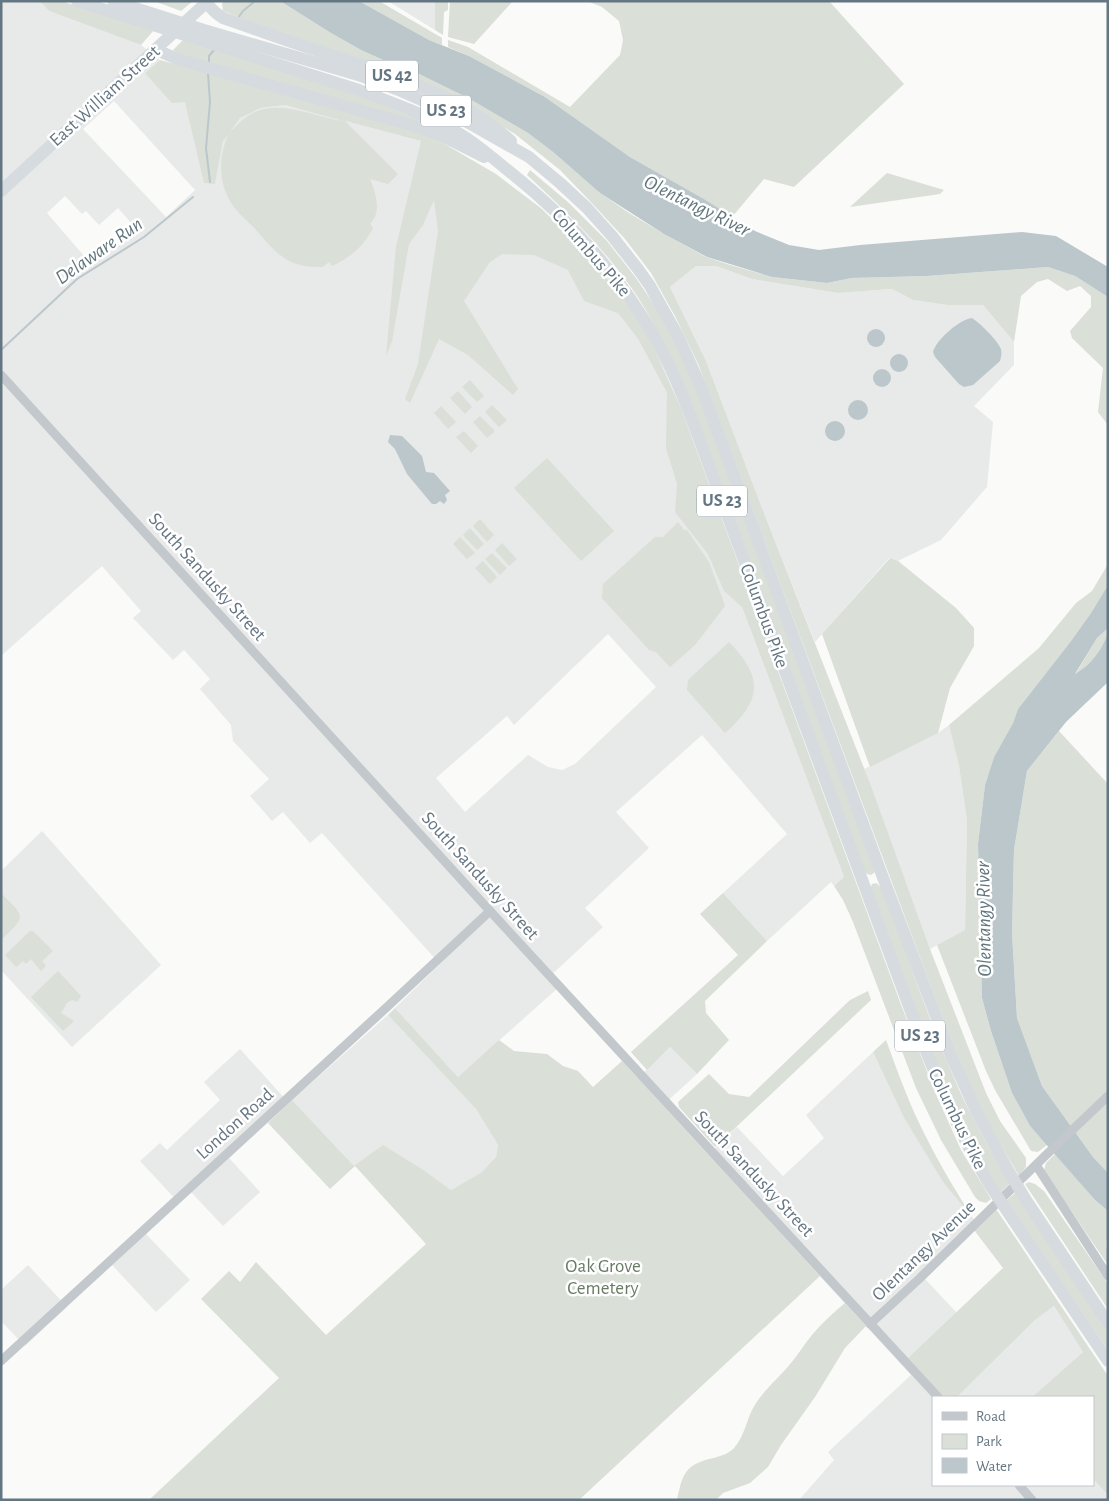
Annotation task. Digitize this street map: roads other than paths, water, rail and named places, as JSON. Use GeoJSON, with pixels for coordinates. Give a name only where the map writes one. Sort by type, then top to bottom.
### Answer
{"type":"FeatureCollection","features":[{"type":"Feature","properties":{"kind":"highway","name":"US 23"},"geometry":{"type":"LineString","coordinates":[[77,1],[152,19],[237,46]]}},
{"type":"Feature","properties":{"kind":"highway","name":"US 23"},"geometry":{"type":"LineString","coordinates":[[113,1],[152,19]]}},
{"type":"Feature","properties":{"kind":"highway","name":"US 42"},"geometry":{"type":"LineString","coordinates":[[207,2],[219,16],[380,71],[437,94],[498,130],[529,158]]}},
{"type":"Feature","properties":{"kind":"highway","name":"East William Street"},"geometry":{"type":"LineString","coordinates":[[1,191],[207,2]]}},
{"type":"Feature","properties":{"kind":"highway","name":"Columbus Pike"},"geometry":{"type":"LineString","coordinates":[[237,46],[358,75],[401,91],[453,114],[529,158],[575,196],[612,236],[650,286],[702,386],[945,1042],[976,1113],[1026,1200],[1108,1324]]}},
{"type":"Feature","properties":{"kind":"highway","name":"Columbus Pike"},"geometry":{"type":"LineString","coordinates":[[237,46],[403,106],[460,134],[522,181],[563,218],[599,257],[642,315],[670,369],[709,465],[932,1069],[961,1134],[990,1184],[1012,1220],[1108,1361]]}},
{"type":"Feature","properties":{"kind":"highway","name":"US 42"},"geometry":{"type":"LineString","coordinates":[[156,50],[177,59],[422,128],[504,167]]}},
{"type":"Feature","properties":{"kind":"street","name":"South Sandusky Street"},"geometry":{"type":"LineString","coordinates":[[1,374],[490,911],[937,1396]]}},
{"type":"Feature","properties":{"kind":"street","name":"London Road"},"geometry":{"type":"LineString","coordinates":[[1,1361],[490,911]]}},
{"type":"Feature","properties":{"kind":"street","name":"Olentangy Avenue"},"geometry":{"type":"LineString","coordinates":[[870,1324],[1108,1096]]}},
{"type":"Feature","properties":{"kind":"street"},"geometry":{"type":"LineString","coordinates":[[1036,1165],[1108,1276]]}},
{"type":"Feature","properties":{"kind":"street"},"geometry":{"type":"LineString","coordinates":[[1019,1486],[1032,1500]]}},
{"type":"Feature","properties":{"kind":"water","name":"Olentangy River"},"geometry":{"type":"Polygon","coordinates":[[[280,1],[359,1],[429,40],[469,56],[545,97],[630,157],[704,199],[755,231],[789,245],[819,250],[1022,232],[1056,236],[1108,267],[1108,297],[1075,276],[1048,267],[927,276],[852,278],[827,283],[772,277],[707,257],[664,234],[600,193],[528,133],[468,98],[413,71],[361,50],[280,1]]]}},
{"type":"Feature","properties":{"kind":"water"},"geometry":{"type":"Polygon","coordinates":[[[972,318],[996,341],[1001,349],[1001,355],[1000,361],[973,385],[964,387],[959,384],[935,357],[933,352],[949,331],[961,322],[972,318]]]}},
{"type":"Feature","properties":{"kind":"water"},"geometry":{"type":"Polygon","coordinates":[[[872,329],[880,329],[885,334],[883,345],[872,347],[867,342],[867,334],[872,329]]]}},
{"type":"Feature","properties":{"kind":"water"},"geometry":{"type":"Polygon","coordinates":[[[899,354],[905,357],[908,363],[905,369],[899,372],[893,369],[890,363],[893,357],[899,354]]]}},
{"type":"Feature","properties":{"kind":"water"},"geometry":{"type":"Polygon","coordinates":[[[878,369],[886,369],[891,374],[889,385],[878,387],[873,382],[873,374],[878,369]]]}},
{"type":"Feature","properties":{"kind":"water"},"geometry":{"type":"Polygon","coordinates":[[[858,400],[865,403],[868,410],[865,417],[858,420],[851,417],[848,410],[851,403],[858,400]]]}},
{"type":"Feature","properties":{"kind":"water"},"geometry":{"type":"Polygon","coordinates":[[[835,421],[842,424],[845,431],[842,438],[835,441],[828,438],[825,431],[828,424],[835,421]]]}},
{"type":"Feature","properties":{"kind":"water"},"geometry":{"type":"Polygon","coordinates":[[[390,435],[402,436],[422,456],[426,472],[434,473],[450,491],[445,495],[447,500],[444,504],[440,501],[432,504],[407,474],[395,449],[388,442],[390,435]]]}},
{"type":"Feature","properties":{"kind":"water","name":"Olentangy River"},"geometry":{"type":"Polygon","coordinates":[[[1108,585],[1108,628],[1097,638],[1075,674],[1095,656],[1103,645],[1108,633],[1108,682],[1066,722],[1027,771],[1014,850],[1012,933],[1017,1018],[1042,1086],[1093,1157],[1108,1173],[1108,1211],[1095,1200],[1030,1126],[1012,1093],[982,998],[978,844],[985,785],[994,757],[1013,723],[1018,709],[1071,641],[1108,585]]]}},
{"type":"Feature","properties":{"kind":"waterway","name":"Delaware Run"},"geometry":{"type":"LineString","coordinates":[[238,18],[255,1]]}},
{"type":"Feature","properties":{"kind":"waterway","name":"Delaware Run"},"geometry":{"type":"LineString","coordinates":[[209,63],[209,56],[214,50]]}},
{"type":"Feature","properties":{"kind":"waterway","name":"Delaware Run"},"geometry":{"type":"LineString","coordinates":[[208,73],[210,102],[206,148],[210,182]]}},
{"type":"Feature","properties":{"kind":"waterway","name":"Delaware Run"},"geometry":{"type":"LineString","coordinates":[[1,350],[77,279],[144,237],[193,197]]}},
{"type":"Feature","properties":{"kind":"park label","name":"Oak Grove Cemetery"},"geometry":{"type":"Point","coordinates":[603,1277]}}]}
